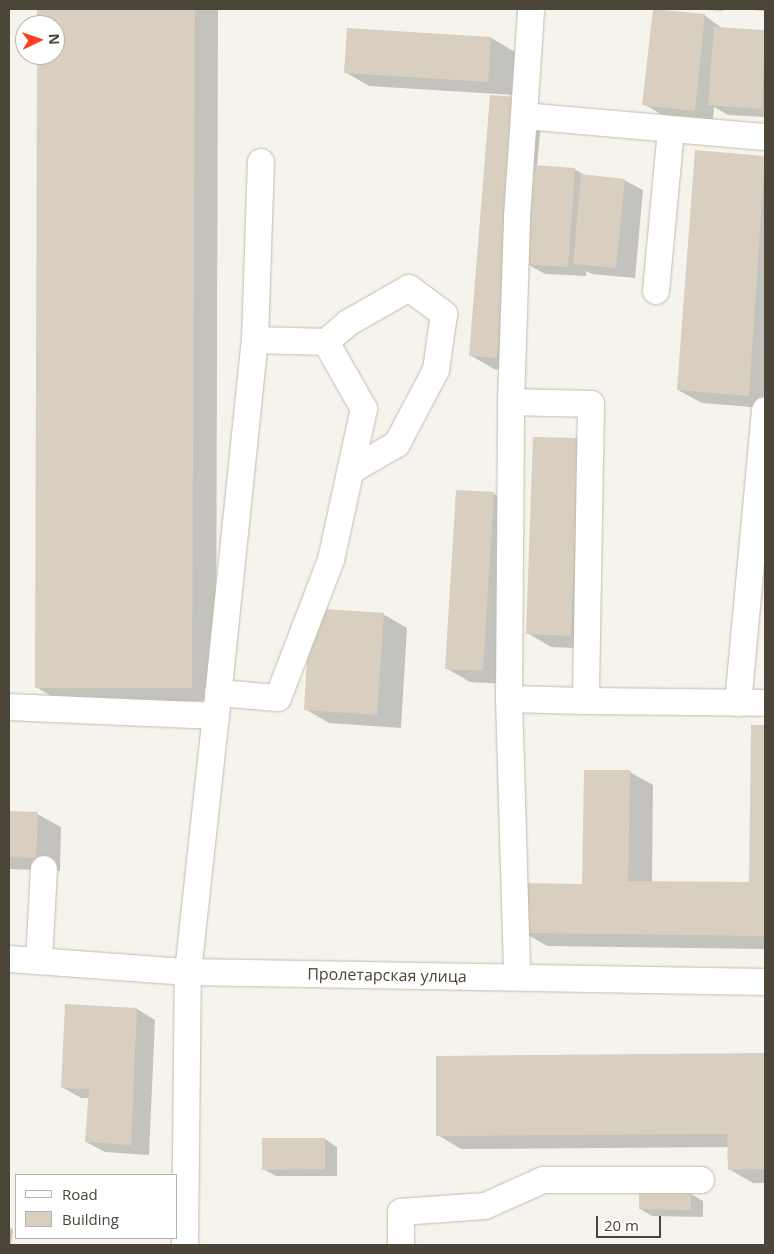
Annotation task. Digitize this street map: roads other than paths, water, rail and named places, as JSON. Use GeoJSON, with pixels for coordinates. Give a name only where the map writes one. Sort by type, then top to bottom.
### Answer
{"type":"FeatureCollection","features":[{"type":"Feature","properties":{"kind":"street"},"geometry":{"type":"LineString","coordinates":[[518,975],[509,699],[511,402],[517,217],[531,9]]}},
{"type":"Feature","properties":{"kind":"street"},"geometry":{"type":"LineString","coordinates":[[524,116],[765,137]]}},
{"type":"Feature","properties":{"kind":"street"},"geometry":{"type":"LineString","coordinates":[[656,291],[671,130]]}},
{"type":"Feature","properties":{"kind":"street"},"geometry":{"type":"LineString","coordinates":[[185,1245],[188,972],[256,340],[261,162]]}},
{"type":"Feature","properties":{"kind":"street"},"geometry":{"type":"LineString","coordinates":[[256,340],[326,342],[348,323],[409,288],[444,314],[436,370],[397,444],[350,471]]}},
{"type":"Feature","properties":{"kind":"street"},"geometry":{"type":"LineString","coordinates":[[9,707],[217,704],[278,698],[331,560],[364,409],[326,342]]}},
{"type":"Feature","properties":{"kind":"street"},"geometry":{"type":"LineString","coordinates":[[511,402],[591,404],[586,702]]}},
{"type":"Feature","properties":{"kind":"street"},"geometry":{"type":"LineString","coordinates":[[738,703],[765,410]]}},
{"type":"Feature","properties":{"kind":"street"},"geometry":{"type":"LineString","coordinates":[[509,699],[586,702],[765,703]]}},
{"type":"Feature","properties":{"kind":"street"},"geometry":{"type":"LineString","coordinates":[[39,961],[44,869]]}},
{"type":"Feature","properties":{"kind":"street","name":"Пролетарская улица"},"geometry":{"type":"LineString","coordinates":[[9,959],[188,972],[518,975],[765,982]]}},
{"type":"Feature","properties":{"kind":"street"},"geometry":{"type":"LineString","coordinates":[[401,1245],[401,1212],[485,1206],[543,1180],[701,1180]]}}]}
